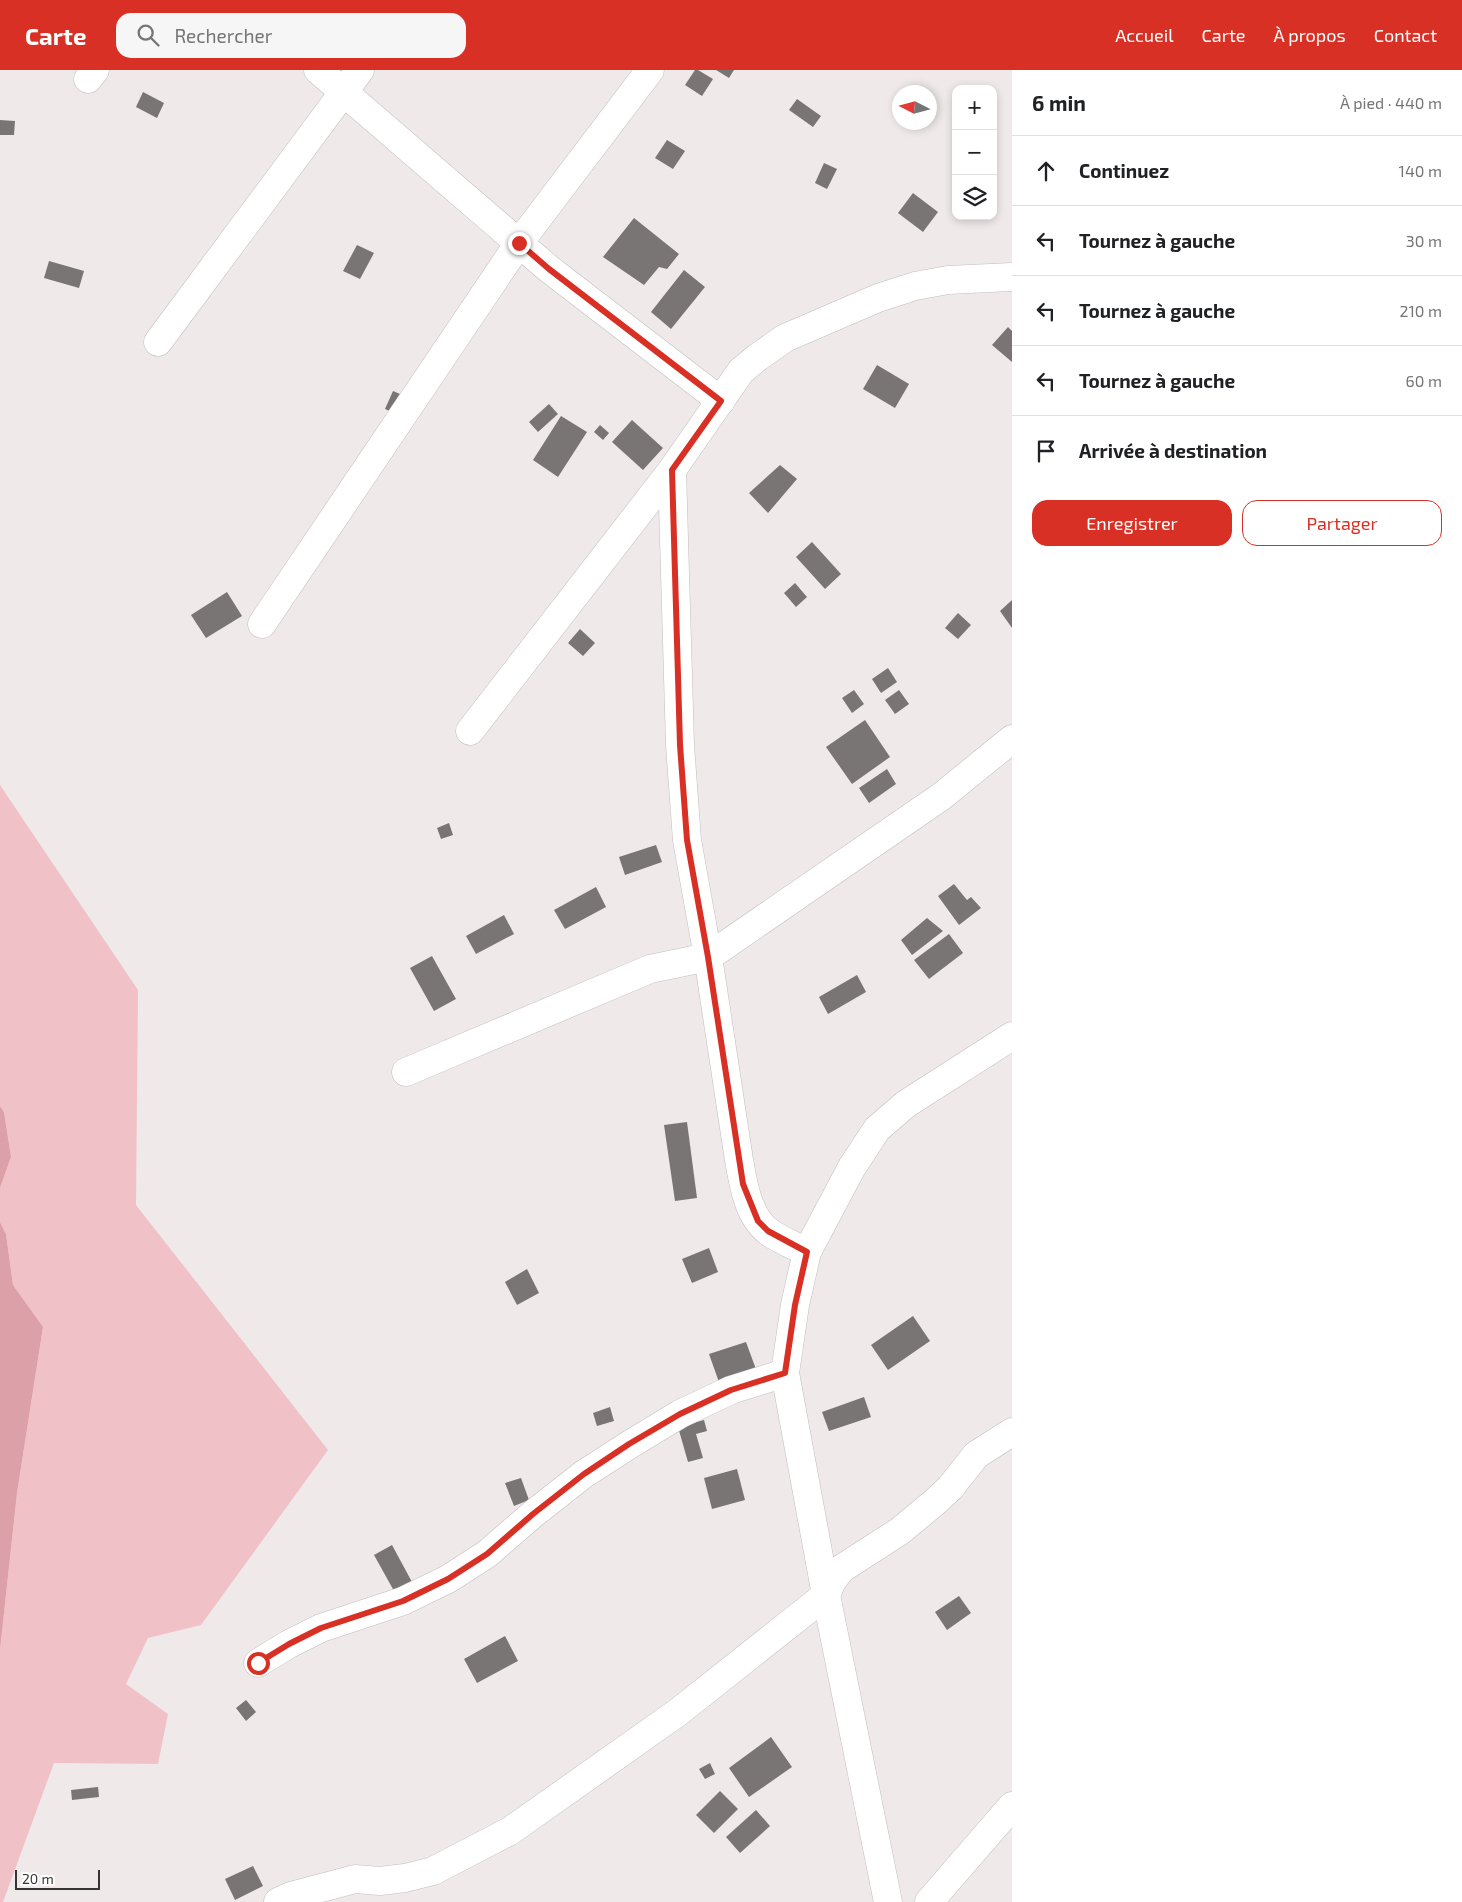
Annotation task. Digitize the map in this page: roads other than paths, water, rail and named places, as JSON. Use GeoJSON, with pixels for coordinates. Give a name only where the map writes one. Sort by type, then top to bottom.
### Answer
{"type":"FeatureCollection","features":[{"type":"Feature","properties":{"kind":"street"},"geometry":{"type":"LineString","coordinates":[[318,70],[549,269],[721,401]]}},
{"type":"Feature","properties":{"kind":"street"},"geometry":{"type":"LineString","coordinates":[[158,342],[360,70]]}},
{"type":"Feature","properties":{"kind":"street"},"geometry":{"type":"LineString","coordinates":[[262,624],[519,243],[650,70]]}},
{"type":"Feature","properties":{"kind":"street"},"geometry":{"type":"LineString","coordinates":[[470,731],[672,470],[741,371],[785,338],[878,298],[915,286],[948,280],[1012,278]]}},
{"type":"Feature","properties":{"kind":"street"},"geometry":{"type":"LineString","coordinates":[[672,470],[680,745],[687,840],[708,957],[739,1160],[750,1204],[758,1221],[768,1231],[807,1252]]}},
{"type":"Feature","properties":{"kind":"street"},"geometry":{"type":"LineString","coordinates":[[406,1072],[650,969],[708,957],[942,796],[1012,739]]}},
{"type":"Feature","properties":{"kind":"street"},"geometry":{"type":"LineString","coordinates":[[888,1902],[826,1595],[785,1373],[795,1305],[807,1252],[852,1167],[877,1128],[906,1104],[1012,1036]]}},
{"type":"Feature","properties":{"kind":"street"},"geometry":{"type":"LineString","coordinates":[[258,1663],[289,1644],[321,1628],[403,1601],[448,1579],[487,1554],[533,1514],[584,1474],[629,1444],[680,1414],[731,1390],[785,1373]]}},
{"type":"Feature","properties":{"kind":"street"},"geometry":{"type":"LineString","coordinates":[[278,1902],[291,1896],[355,1879],[405,1878],[433,1871],[510,1831],[677,1713],[826,1595],[840,1569],[900,1531],[950,1488],[976,1455],[1012,1432]]}},
{"type":"Feature","properties":{"kind":"street"},"geometry":{"type":"LineString","coordinates":[[929,1902],[1012,1806]]}}]}
